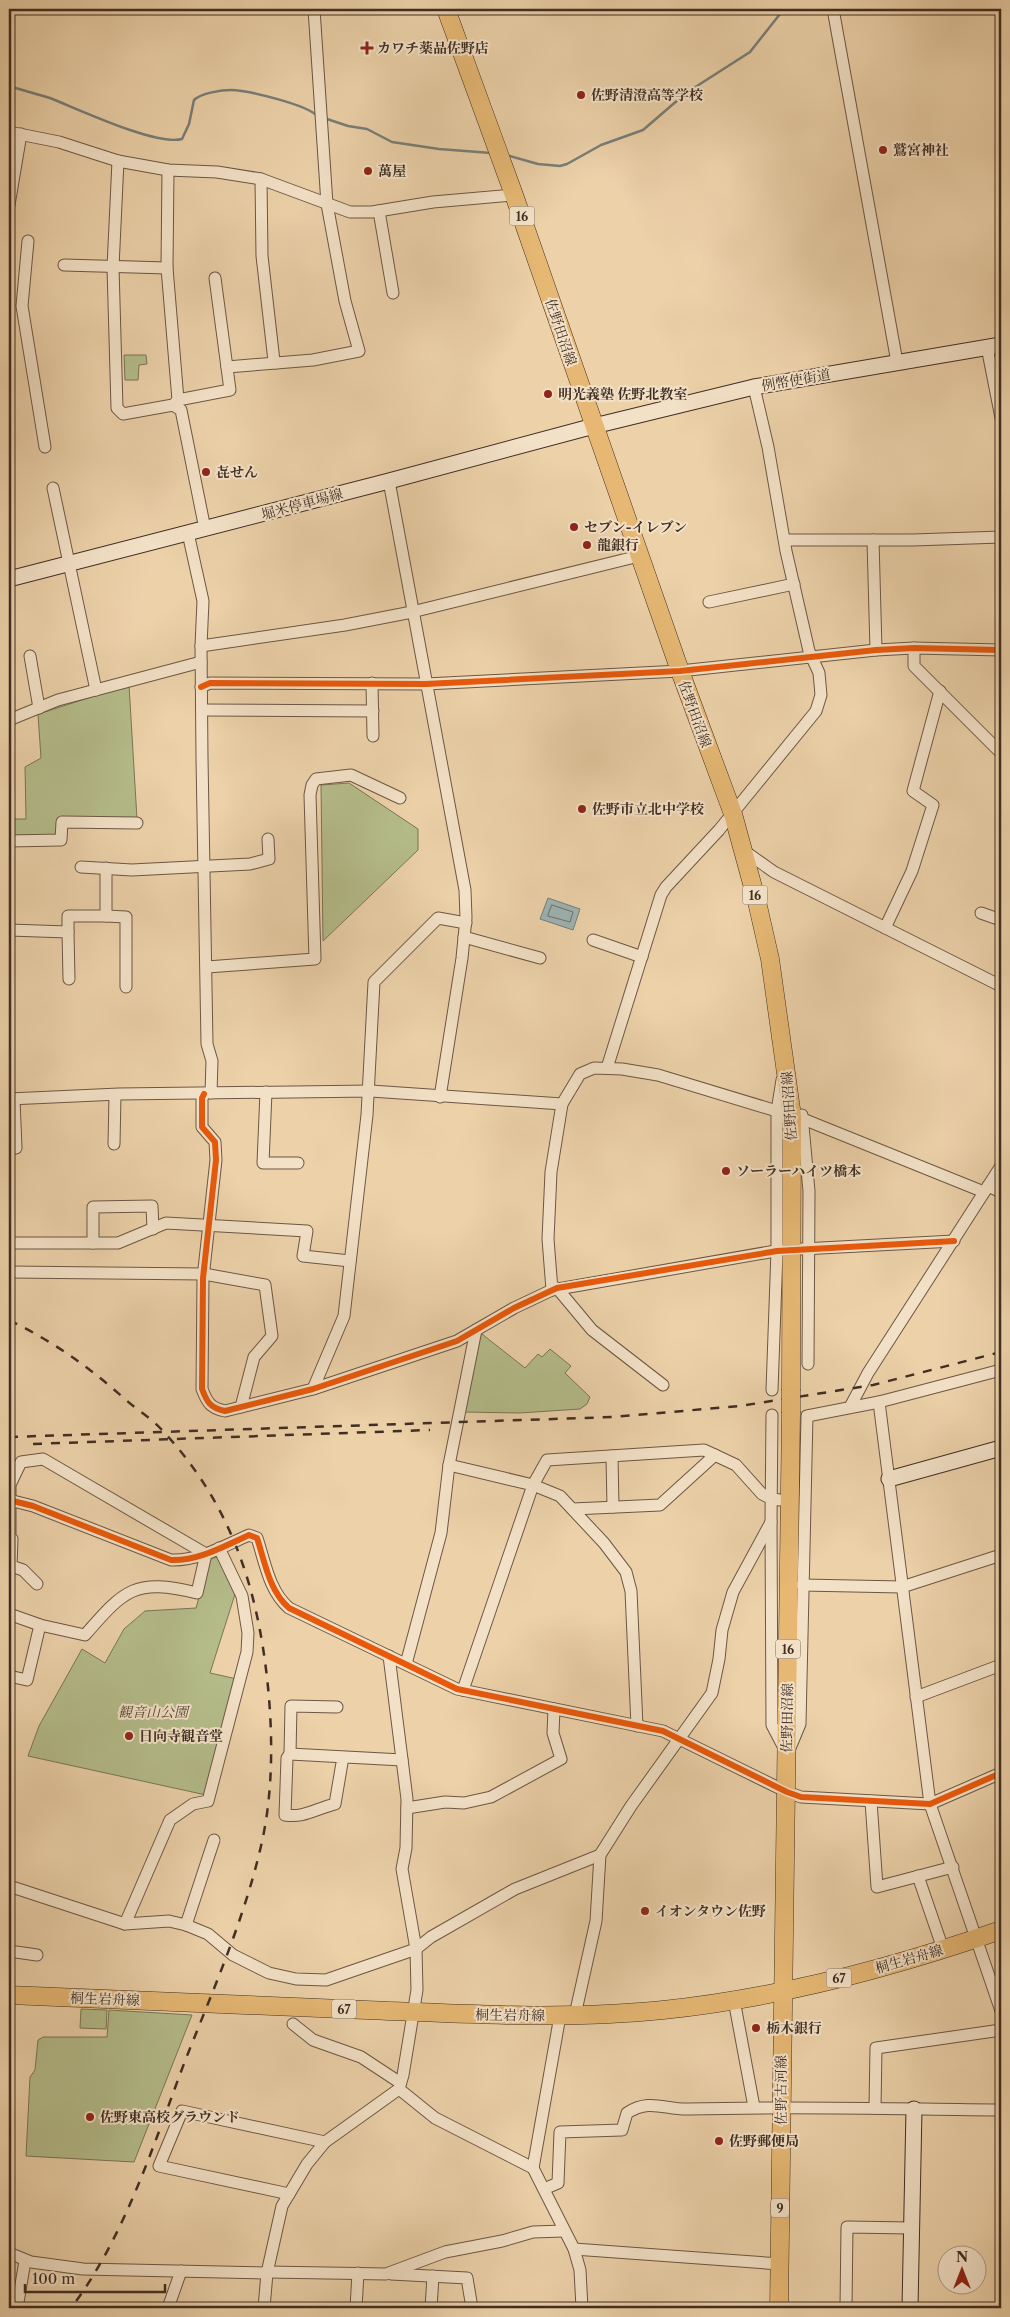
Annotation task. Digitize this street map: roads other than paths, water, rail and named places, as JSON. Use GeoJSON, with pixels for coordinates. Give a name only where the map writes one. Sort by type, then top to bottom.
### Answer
{"type":"FeatureCollection","features":[{"type":"Feature","properties":{"kind":"main road","name":"佐野田沼線"},"geometry":{"type":"LineString","coordinates":[[446,9],[514,194],[639,556],[733,814],[770,959],[791,1115],[791,1389],[782,1992]]}},
{"type":"Feature","properties":{"kind":"main road","name":"例幣使街道"},"geometry":{"type":"LineString","coordinates":[[594,426],[754,387],[994,346]]}},
{"type":"Feature","properties":{"kind":"main road","name":"堀米停車場線"},"geometry":{"type":"LineString","coordinates":[[9,579],[594,426]]}},
{"type":"Feature","properties":{"kind":"main road"},"geometry":{"type":"LineString","coordinates":[[889,1479],[1001,1448]]}},
{"type":"Feature","properties":{"kind":"main road","name":"桐生岩舟線"},"geometry":{"type":"LineString","coordinates":[[9,1995],[414,2012],[567,2015],[663,2010],[782,1992],[860,1973],[1001,1930]]}},
{"type":"Feature","properties":{"kind":"main road","name":"佐野古河線"},"geometry":{"type":"LineString","coordinates":[[779,2308],[782,1992]]}},
{"type":"Feature","properties":{"kind":"main road"},"geometry":{"type":"LineString","coordinates":[[910,2308],[914,2109]]}},
{"type":"Feature","properties":{"kind":"street"},"geometry":{"type":"LineString","coordinates":[[227,367],[313,360],[359,351],[345,301],[327,204],[314,9]]}},
{"type":"Feature","properties":{"kind":"street"},"geometry":{"type":"LineString","coordinates":[[833,9],[897,362]]}},
{"type":"Feature","properties":{"kind":"street"},"geometry":{"type":"LineString","coordinates":[[9,132],[59,142],[118,161],[168,170],[217,172],[262,179],[350,212],[379,211],[433,202],[514,194]]}},
{"type":"Feature","properties":{"kind":"street"},"geometry":{"type":"LineString","coordinates":[[9,205],[21,134]]}},
{"type":"Feature","properties":{"kind":"street"},"geometry":{"type":"LineString","coordinates":[[118,161],[113,267],[117,408],[122,414],[230,390],[215,278]]}},
{"type":"Feature","properties":{"kind":"street"},"geometry":{"type":"LineString","coordinates":[[168,170],[167,268],[176,403],[181,410],[205,529]]}},
{"type":"Feature","properties":{"kind":"street"},"geometry":{"type":"LineString","coordinates":[[262,179],[262,256],[273,359],[276,363]]}},
{"type":"Feature","properties":{"kind":"street"},"geometry":{"type":"LineString","coordinates":[[379,211],[393,293]]}},
{"type":"Feature","properties":{"kind":"street"},"geometry":{"type":"LineString","coordinates":[[28,241],[22,306],[45,447]]}},
{"type":"Feature","properties":{"kind":"street"},"geometry":{"type":"LineString","coordinates":[[64,265],[167,268]]}},
{"type":"Feature","properties":{"kind":"street"},"geometry":{"type":"LineString","coordinates":[[994,346],[1001,418]]}},
{"type":"Feature","properties":{"kind":"street"},"geometry":{"type":"LineString","coordinates":[[607,1068],[661,895],[666,886],[733,814],[816,710],[821,696],[819,673],[810,651],[786,551],[786,540],[768,447],[754,387]]}},
{"type":"Feature","properties":{"kind":"street"},"geometry":{"type":"LineString","coordinates":[[389,481],[465,890],[466,923],[440,1097]]}},
{"type":"Feature","properties":{"kind":"street"},"geometry":{"type":"LineString","coordinates":[[53,488],[96,690]]}},
{"type":"Feature","properties":{"kind":"street"},"geometry":{"type":"LineString","coordinates":[[188,533],[203,601],[201,686],[207,1044],[212,1061],[208,1093],[202,1098],[202,1127],[215,1142],[216,1160],[204,1274],[202,1388],[206,1402],[215,1409],[225,1411],[313,1389],[457,1342],[514,1308],[554,1289],[779,1251]]}},
{"type":"Feature","properties":{"kind":"street"},"geometry":{"type":"LineString","coordinates":[[786,540],[873,540],[1001,536]]}},
{"type":"Feature","properties":{"kind":"street"},"geometry":{"type":"LineString","coordinates":[[873,540],[876,650]]}},
{"type":"Feature","properties":{"kind":"street"},"geometry":{"type":"LineString","coordinates":[[201,646],[344,625],[412,612],[639,556]]}},
{"type":"Feature","properties":{"kind":"street"},"geometry":{"type":"LineString","coordinates":[[709,602],[794,584]]}},
{"type":"Feature","properties":{"kind":"street"},"geometry":{"type":"LineString","coordinates":[[914,648],[914,666],[1001,753]]}},
{"type":"Feature","properties":{"kind":"street"},"geometry":{"type":"LineString","coordinates":[[201,686],[210,683],[426,684],[680,671],[876,650],[914,648],[1001,650]]}},
{"type":"Feature","properties":{"kind":"street"},"geometry":{"type":"LineString","coordinates":[[30,656],[38,708]]}},
{"type":"Feature","properties":{"kind":"street"},"geometry":{"type":"LineString","coordinates":[[9,720],[58,700],[201,662]]}},
{"type":"Feature","properties":{"kind":"street"},"geometry":{"type":"LineString","coordinates":[[372,683],[373,736]]}},
{"type":"Feature","properties":{"kind":"street"},"geometry":{"type":"LineString","coordinates":[[885,928],[912,871],[933,805],[912,792],[940,691]]}},
{"type":"Feature","properties":{"kind":"street"},"geometry":{"type":"LineString","coordinates":[[202,710],[373,711]]}},
{"type":"Feature","properties":{"kind":"street"},"geometry":{"type":"LineString","coordinates":[[207,967],[315,959],[310,795],[312,785],[316,779],[351,775],[400,798]]}},
{"type":"Feature","properties":{"kind":"street"},"geometry":{"type":"LineString","coordinates":[[9,841],[61,840],[62,822],[138,823]]}},
{"type":"Feature","properties":{"kind":"street"},"geometry":{"type":"LineString","coordinates":[[81,867],[132,870],[250,864],[269,859],[268,839]]}},
{"type":"Feature","properties":{"kind":"street"},"geometry":{"type":"LineString","coordinates":[[743,850],[774,872],[1001,986]]}},
{"type":"Feature","properties":{"kind":"street"},"geometry":{"type":"LineString","coordinates":[[106,868],[106,916]]}},
{"type":"Feature","properties":{"kind":"street"},"geometry":{"type":"LineString","coordinates":[[981,913],[1001,920]]}},
{"type":"Feature","properties":{"kind":"street"},"geometry":{"type":"LineString","coordinates":[[69,979],[68,916],[126,917],[126,987]]}},
{"type":"Feature","properties":{"kind":"street"},"geometry":{"type":"LineString","coordinates":[[313,1389],[344,1316],[367,1116],[374,982],[438,918],[466,923]]}},
{"type":"Feature","properties":{"kind":"street"},"geometry":{"type":"LineString","coordinates":[[9,930],[68,932]]}},
{"type":"Feature","properties":{"kind":"street"},"geometry":{"type":"LineString","coordinates":[[464,936],[540,958]]}},
{"type":"Feature","properties":{"kind":"street"},"geometry":{"type":"LineString","coordinates":[[593,940],[642,957]]}},
{"type":"Feature","properties":{"kind":"street"},"geometry":{"type":"LineString","coordinates":[[663,1385],[592,1330],[554,1289],[548,1239],[551,1172],[562,1104],[580,1074],[594,1068],[607,1068],[658,1075],[791,1115],[986,1189],[1001,1192]]}},
{"type":"Feature","properties":{"kind":"street"},"geometry":{"type":"LineString","coordinates":[[16,1148],[11,1099],[367,1090],[440,1097],[562,1104]]}},
{"type":"Feature","properties":{"kind":"street"},"geometry":{"type":"LineString","coordinates":[[266,1092],[264,1163],[298,1163]]}},
{"type":"Feature","properties":{"kind":"street"},"geometry":{"type":"LineString","coordinates":[[114,1144],[115,1095]]}},
{"type":"Feature","properties":{"kind":"street"},"geometry":{"type":"LineString","coordinates":[[791,1115],[809,1192],[805,1249],[808,1364]]}},
{"type":"Feature","properties":{"kind":"street"},"geometry":{"type":"LineString","coordinates":[[772,1390],[779,1251],[791,1115]]}},
{"type":"Feature","properties":{"kind":"street"},"geometry":{"type":"LineString","coordinates":[[850,1407],[868,1373],[1001,1166]]}},
{"type":"Feature","properties":{"kind":"street"},"geometry":{"type":"LineString","coordinates":[[93,1243],[93,1207],[152,1206],[153,1229]]}},
{"type":"Feature","properties":{"kind":"street"},"geometry":{"type":"LineString","coordinates":[[9,1243],[118,1243],[166,1223],[210,1227],[307,1231],[304,1256],[350,1261]]}},
{"type":"Feature","properties":{"kind":"street"},"geometry":{"type":"LineString","coordinates":[[805,1249],[954,1240]]}},
{"type":"Feature","properties":{"kind":"street"},"geometry":{"type":"LineString","coordinates":[[9,1272],[204,1274],[266,1286],[272,1336],[254,1357],[241,1407]]}},
{"type":"Feature","properties":{"kind":"street"},"geometry":{"type":"LineString","coordinates":[[406,1664],[441,1533],[449,1465],[476,1330]]}},
{"type":"Feature","properties":{"kind":"street"},"geometry":{"type":"LineString","coordinates":[[787,1754],[800,1724],[802,1500],[807,1416],[879,1402],[1001,1370]]}},
{"type":"Feature","properties":{"kind":"street"},"geometry":{"type":"LineString","coordinates":[[879,1402],[930,1804],[1001,2011]]}},
{"type":"Feature","properties":{"kind":"street"},"geometry":{"type":"LineString","coordinates":[[772,1415],[776,1499],[771,1522],[772,1725],[787,1754]]}},
{"type":"Feature","properties":{"kind":"street"},"geometry":{"type":"LineString","coordinates":[[463,1690],[533,1485],[548,1460],[704,1450],[736,1465],[762,1494],[776,1499]]}},
{"type":"Feature","properties":{"kind":"street"},"geometry":{"type":"LineString","coordinates":[[573,1509],[660,1505],[715,1455]]}},
{"type":"Feature","properties":{"kind":"street"},"geometry":{"type":"LineString","coordinates":[[612,1456],[612,1507]]}},
{"type":"Feature","properties":{"kind":"street"},"geometry":{"type":"LineString","coordinates":[[37,1584],[23,1570],[12,1566],[10,1486],[21,1462],[43,1459],[206,1554]]}},
{"type":"Feature","properties":{"kind":"street"},"geometry":{"type":"LineString","coordinates":[[449,1465],[533,1485],[560,1496],[604,1543],[626,1572],[631,1591],[637,1726]]}},
{"type":"Feature","properties":{"kind":"street"},"geometry":{"type":"LineString","coordinates":[[9,1500],[33,1506],[171,1560],[185,1561],[249,1535],[257,1538],[274,1590],[280,1600],[289,1608],[389,1656],[463,1690],[664,1731],[786,1792],[801,1797],[930,1804],[1001,1773]]}},
{"type":"Feature","properties":{"kind":"street"},"geometry":{"type":"LineString","coordinates":[[582,2308],[580,2270],[574,2249],[534,2168],[567,2015],[596,1921],[600,1855],[630,1806],[712,1693],[720,1659],[722,1630],[733,1592],[771,1522]]}},
{"type":"Feature","properties":{"kind":"street"},"geometry":{"type":"LineString","coordinates":[[125,1924],[170,1820],[193,1804],[208,1801],[225,1743],[247,1652],[248,1633],[242,1596],[219,1548]]}},
{"type":"Feature","properties":{"kind":"street"},"geometry":{"type":"LineString","coordinates":[[9,1614],[40,1625],[85,1635],[126,1593],[139,1588],[169,1586],[197,1593],[206,1554]]}},
{"type":"Feature","properties":{"kind":"street"},"geometry":{"type":"LineString","coordinates":[[802,1585],[902,1587],[1001,1555]]}},
{"type":"Feature","properties":{"kind":"street"},"geometry":{"type":"LineString","coordinates":[[9,1676],[27,1680],[40,1625]]}},
{"type":"Feature","properties":{"kind":"street"},"geometry":{"type":"LineString","coordinates":[[264,2308],[268,2272],[282,2206],[289,2194],[307,2164],[324,2142],[395,2094],[403,2075],[417,1990],[416,1949],[402,1869],[406,1848],[407,1808],[401,1739],[389,1656]]}},
{"type":"Feature","properties":{"kind":"street"},"geometry":{"type":"LineString","coordinates":[[916,1697],[1001,1665]]}},
{"type":"Feature","properties":{"kind":"street"},"geometry":{"type":"LineString","coordinates":[[337,1706],[291,1706],[290,1754],[287,1758],[285,1814],[299,1817],[317,1808],[335,1804],[342,1757]]}},
{"type":"Feature","properties":{"kind":"street"},"geometry":{"type":"LineString","coordinates":[[407,1808],[445,1802],[464,1803],[492,1797],[560,1758],[553,1733],[554,1709]]}},
{"type":"Feature","properties":{"kind":"street"},"geometry":{"type":"LineString","coordinates":[[290,1754],[402,1760]]}},
{"type":"Feature","properties":{"kind":"street"},"geometry":{"type":"LineString","coordinates":[[871,1801],[877,1888],[953,1867]]}},
{"type":"Feature","properties":{"kind":"street"},"geometry":{"type":"LineString","coordinates":[[186,1925],[214,1840]]}},
{"type":"Feature","properties":{"kind":"street"},"geometry":{"type":"LineString","coordinates":[[9,1886],[125,1924],[169,1921],[186,1925],[208,1934],[233,1955],[269,1973],[307,1980],[333,1979],[416,1949],[431,1937],[515,1889],[600,1855]]}},
{"type":"Feature","properties":{"kind":"street"},"geometry":{"type":"LineString","coordinates":[[918,1876],[943,1949]]}},
{"type":"Feature","properties":{"kind":"street"},"geometry":{"type":"LineString","coordinates":[[9,1951],[37,1955]]}},
{"type":"Feature","properties":{"kind":"street"},"geometry":{"type":"LineString","coordinates":[[734,2000],[754,2107]]}},
{"type":"Feature","properties":{"kind":"street"},"geometry":{"type":"LineString","coordinates":[[293,2024],[314,2040],[361,2057],[399,2085],[435,2118],[534,2168]]}},
{"type":"Feature","properties":{"kind":"street"},"geometry":{"type":"LineString","coordinates":[[876,2108],[876,2048],[1001,2030]]}},
{"type":"Feature","properties":{"kind":"street"},"geometry":{"type":"LineString","coordinates":[[544,2189],[558,2183],[560,2132],[622,2130],[627,2113],[636,2107],[655,2104],[684,2109],[781,2107],[1001,2110]]}},
{"type":"Feature","properties":{"kind":"street"},"geometry":{"type":"LineString","coordinates":[[289,2194],[159,2166],[182,2111],[324,2142]]}},
{"type":"Feature","properties":{"kind":"street"},"geometry":{"type":"LineString","coordinates":[[846,2308],[847,2227],[911,2228]]}},
{"type":"Feature","properties":{"kind":"street"},"geometry":{"type":"LineString","coordinates":[[386,2274],[445,2252],[502,2241],[533,2232],[564,2231]]}},
{"type":"Feature","properties":{"kind":"street"},"geometry":{"type":"LineString","coordinates":[[574,2249],[780,2264]]}},
{"type":"Feature","properties":{"kind":"street"},"geometry":{"type":"LineString","coordinates":[[9,2253],[26,2261],[83,2269],[358,2273],[467,2278],[472,2308]]}},
{"type":"Feature","properties":{"kind":"street"},"geometry":{"type":"LineString","coordinates":[[17,2308],[26,2261]]}},
{"type":"Feature","properties":{"kind":"street"},"geometry":{"type":"LineString","coordinates":[[168,2308],[182,2271]]}},
{"type":"Feature","properties":{"kind":"street"},"geometry":{"type":"LineString","coordinates":[[356,2308],[358,2273]]}},
{"type":"Feature","properties":{"kind":"street"},"geometry":{"type":"LineString","coordinates":[[431,2308],[433,2276]]}},
{"type":"Feature","properties":{"kind":"water"},"geometry":{"type":"Polygon","coordinates":[[[548,898],[580,909],[573,930],[540,919],[548,898]]]}},
{"type":"Feature","properties":{"kind":"waterway"},"geometry":{"type":"LineString","coordinates":[[506,155],[538,164],[560,166],[601,145],[643,130],[686,93],[750,52],[784,9]]}},
{"type":"Feature","properties":{"kind":"waterway"},"geometry":{"type":"LineString","coordinates":[[9,86],[50,98],[136,132],[170,140],[182,139],[189,124],[194,100],[201,95],[217,91],[231,90],[263,95],[302,107],[317,116]]}},
{"type":"Feature","properties":{"kind":"waterway"},"geometry":{"type":"LineString","coordinates":[[324,118],[348,126],[367,129],[392,142],[439,149],[491,153]]}},
{"type":"Feature","properties":{"kind":"railway"},"geometry":{"type":"LineString","coordinates":[[9,1320],[41,1337],[70,1356],[153,1421],[185,1457],[206,1487],[223,1517],[248,1581],[257,1615],[270,1706],[271,1766],[268,1807],[261,1846],[246,1901],[137,2189],[107,2251],[71,2308]]}},
{"type":"Feature","properties":{"kind":"railway"},"geometry":{"type":"LineString","coordinates":[[9,1437],[613,1417],[740,1406],[873,1385],[1001,1352]]}},
{"type":"Feature","properties":{"kind":"railway"},"geometry":{"type":"LineString","coordinates":[[33,1444],[430,1430]]}},
{"type":"Feature","properties":{"kind":"place","name":"カワチ薬品佐野店"},"geometry":{"type":"Point","coordinates":[367,48]}},
{"type":"Feature","properties":{"kind":"place","name":"佐野清澄高等学校"},"geometry":{"type":"Point","coordinates":[581,95]}},
{"type":"Feature","properties":{"kind":"place","name":"鷲宮神社"},"geometry":{"type":"Point","coordinates":[883,150]}},
{"type":"Feature","properties":{"kind":"place","name":"萬屋"},"geometry":{"type":"Point","coordinates":[368,171]}},
{"type":"Feature","properties":{"kind":"place","name":"明光義塾 佐野北教室"},"geometry":{"type":"Point","coordinates":[548,394]}},
{"type":"Feature","properties":{"kind":"place","name":"㐂せん"},"geometry":{"type":"Point","coordinates":[206,472]}},
{"type":"Feature","properties":{"kind":"place","name":"セブン-イレブン"},"geometry":{"type":"Point","coordinates":[574,527]}},
{"type":"Feature","properties":{"kind":"place","name":"龍銀行"},"geometry":{"type":"Point","coordinates":[587,545]}},
{"type":"Feature","properties":{"kind":"place","name":"佐野市立北中学校"},"geometry":{"type":"Point","coordinates":[582,809]}},
{"type":"Feature","properties":{"kind":"place","name":"ソーラーハイツ橋本"},"geometry":{"type":"Point","coordinates":[726,1171]}},
{"type":"Feature","properties":{"kind":"place","name":"日向寺観音堂"},"geometry":{"type":"Point","coordinates":[129,1736]}},
{"type":"Feature","properties":{"kind":"place","name":"イオンタウン佐野"},"geometry":{"type":"Point","coordinates":[645,1911]}},
{"type":"Feature","properties":{"kind":"place","name":"栃木銀行"},"geometry":{"type":"Point","coordinates":[756,2028]}},
{"type":"Feature","properties":{"kind":"place","name":"佐野東高校グラウンド"},"geometry":{"type":"Point","coordinates":[90,2117]}},
{"type":"Feature","properties":{"kind":"place","name":"佐野郵便局"},"geometry":{"type":"Point","coordinates":[719,2141]}},
{"type":"Feature","properties":{"kind":"park label","name":"観音山公園"},"geometry":{"type":"Point","coordinates":[153,1712]}}]}
